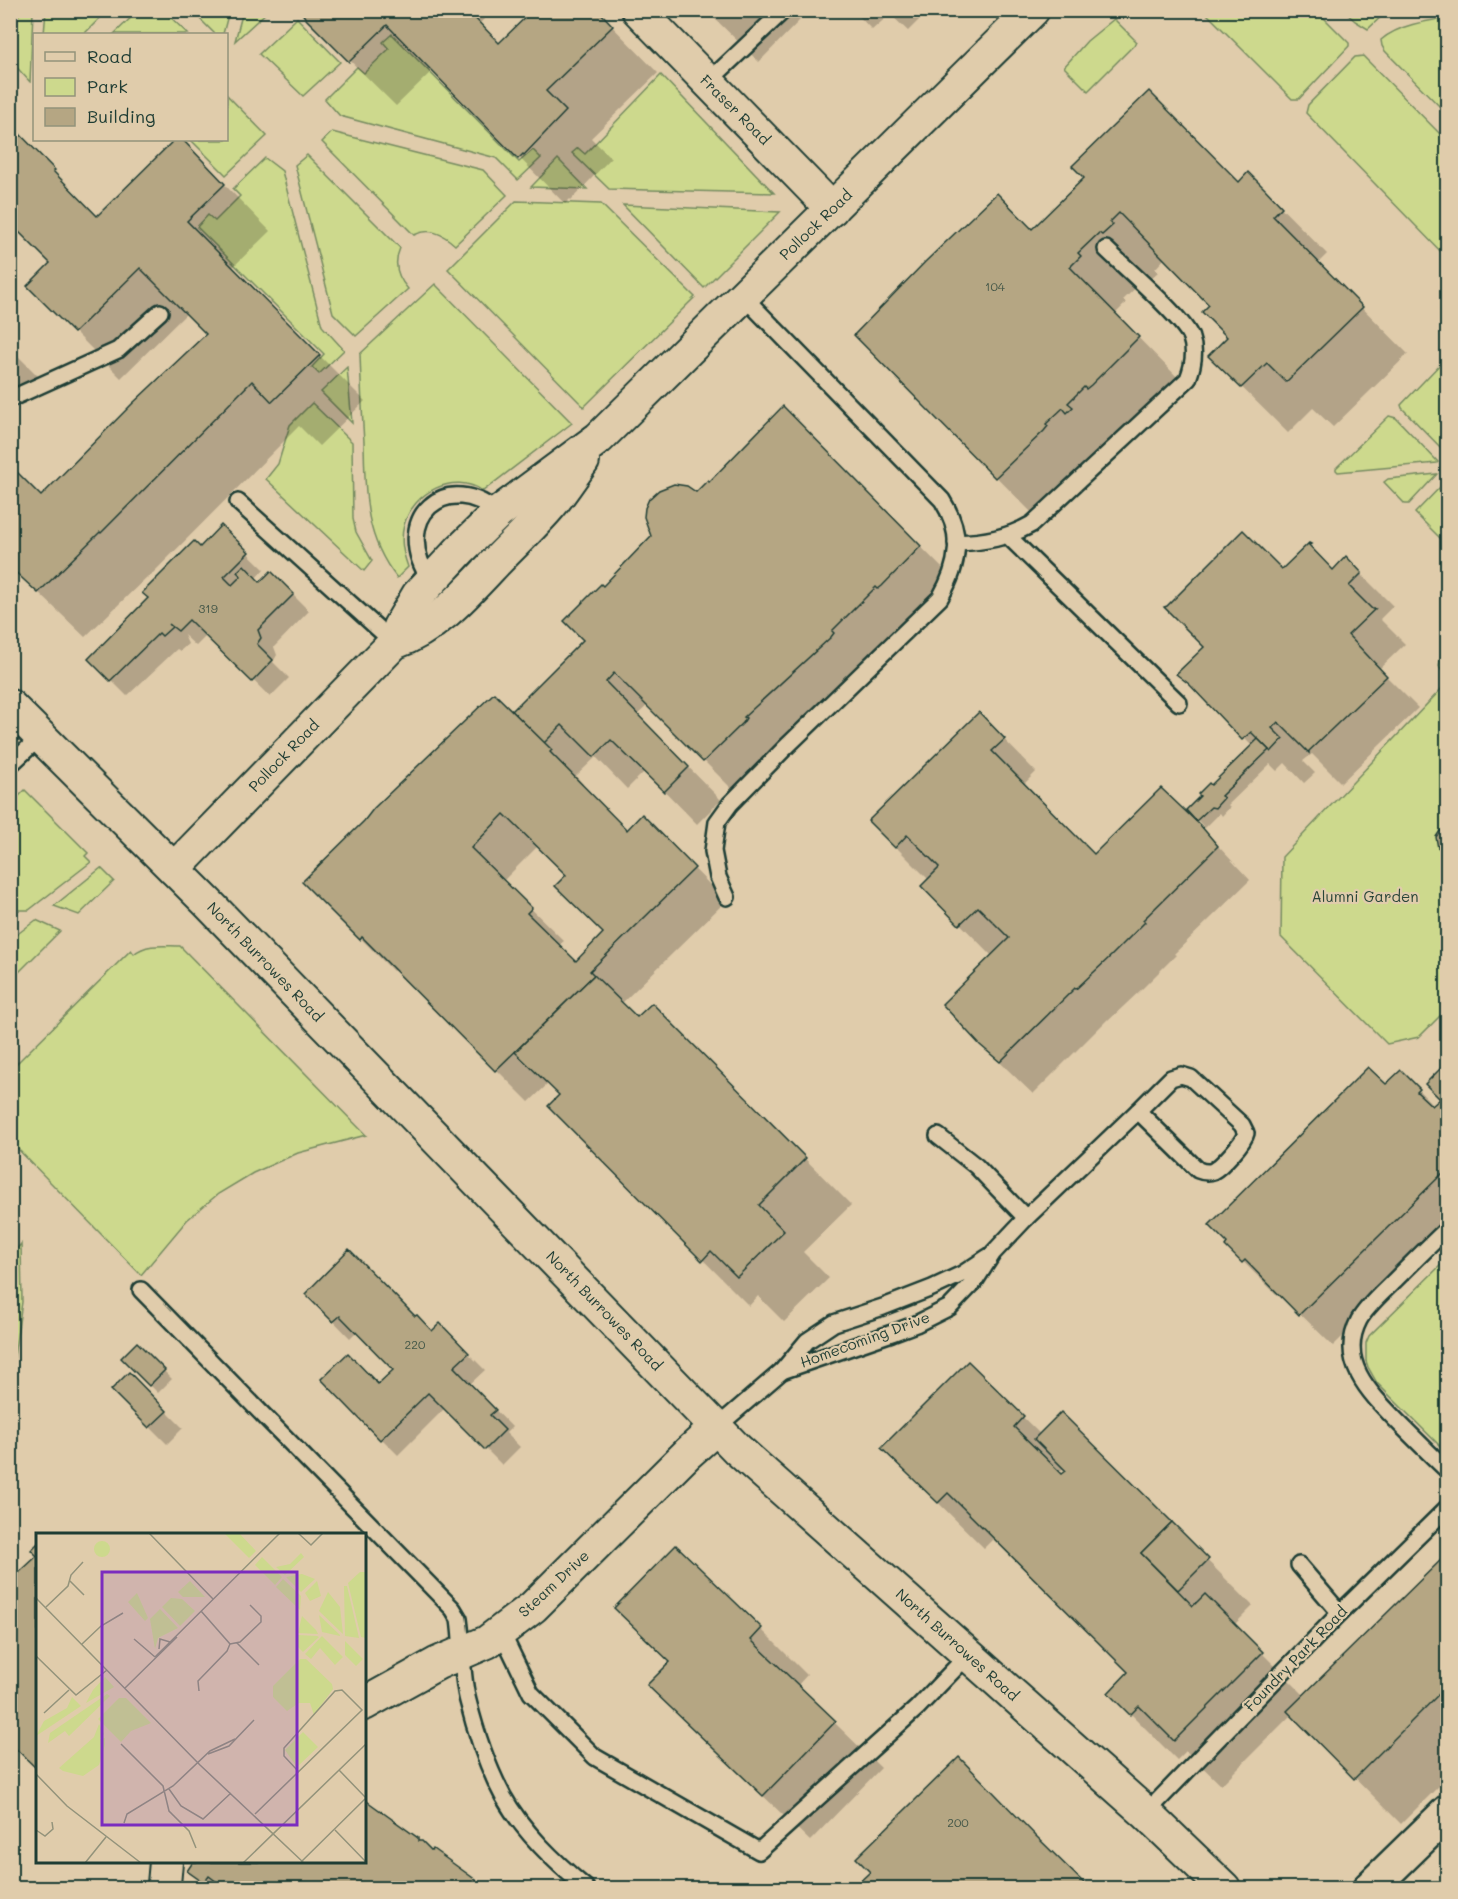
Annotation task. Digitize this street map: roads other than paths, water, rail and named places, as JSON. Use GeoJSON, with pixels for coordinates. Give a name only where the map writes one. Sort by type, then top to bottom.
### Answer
{"type":"FeatureCollection","features":[{"type":"Feature","properties":{"kind":"main road"},"geometry":{"type":"LineString","coordinates":[[1370,1888],[1448,1812]]}},
{"type":"Feature","properties":{"kind":"street","name":"Fraser Road"},"geometry":{"type":"LineString","coordinates":[[638,10],[832,209]]}},
{"type":"Feature","properties":{"kind":"street","name":"Pollock Road"},"geometry":{"type":"LineString","coordinates":[[174,869],[394,643],[399,627],[408,611],[431,581],[498,513],[599,438],[1033,10]]}},
{"type":"Feature","properties":{"kind":"street","name":"Pollock Road"},"geometry":{"type":"LineString","coordinates":[[394,643],[409,638],[449,609],[550,506],[599,438]]}},
{"type":"Feature","properties":{"kind":"street","name":"North Burrowes Road"},"geometry":{"type":"LineString","coordinates":[[10,706],[174,869],[746,1456],[1146,1813],[1224,1888]]}},
{"type":"Feature","properties":{"kind":"street","name":"Steam Drive"},"geometry":{"type":"LineString","coordinates":[[366,1703],[438,1663],[487,1642],[533,1607],[717,1427]]}},
{"type":"Feature","properties":{"kind":"lane"},"geometry":{"type":"LineString","coordinates":[[708,82],[782,12]]}},
{"type":"Feature","properties":{"kind":"lane"},"geometry":{"type":"LineString","coordinates":[[956,543],[981,542],[1008,536],[1032,524],[1188,379],[1193,367],[1194,353],[1191,336],[1179,320],[1106,249]]}},
{"type":"Feature","properties":{"kind":"lane"},"geometry":{"type":"LineString","coordinates":[[727,897],[718,878],[713,851],[717,822],[730,804],[784,749],[940,598],[951,579],[956,562],[953,520],[942,500],[743,296]]}},
{"type":"Feature","properties":{"kind":"lane"},"geometry":{"type":"LineString","coordinates":[[10,399],[118,350],[160,312]]}},
{"type":"Feature","properties":{"kind":"lane"},"geometry":{"type":"LineString","coordinates":[[431,581],[417,554],[416,530],[426,509],[442,499],[461,496],[485,503],[521,536]]}},
{"type":"Feature","properties":{"kind":"lane"},"geometry":{"type":"LineString","coordinates":[[238,502],[394,643]]}},
{"type":"Feature","properties":{"kind":"lane"},"geometry":{"type":"LineString","coordinates":[[1008,536],[1179,703]]}},
{"type":"Feature","properties":{"kind":"lane"},"geometry":{"type":"LineString","coordinates":[[10,765],[41,736]]}},
{"type":"Feature","properties":{"kind":"lane","name":"Homecoming Drive"},"geometry":{"type":"LineString","coordinates":[[782,1371],[900,1330],[950,1306],[975,1281],[993,1253],[1026,1218],[1172,1078],[1181,1075],[1191,1078],[1242,1125],[1246,1133],[1244,1141],[1213,1171],[1205,1173],[1198,1170],[1138,1111]]}},
{"type":"Feature","properties":{"kind":"lane"},"geometry":{"type":"LineString","coordinates":[[938,1136],[976,1166],[1026,1218]]}},
{"type":"Feature","properties":{"kind":"lane"},"geometry":{"type":"LineString","coordinates":[[1448,1228],[1372,1302],[1359,1319],[1352,1350],[1360,1379],[1371,1395],[1448,1471]]}},
{"type":"Feature","properties":{"kind":"lane","name":"Homecoming Drive"},"geometry":{"type":"LineString","coordinates":[[717,1427],[782,1371],[807,1341],[834,1323],[932,1288],[962,1274],[993,1253]]}},
{"type":"Feature","properties":{"kind":"lane"},"geometry":{"type":"LineString","coordinates":[[141,1290],[448,1602],[459,1619],[468,1702],[484,1753],[503,1797],[526,1828],[558,1863],[586,1888]]}},
{"type":"Feature","properties":{"kind":"lane","name":"Foundry Park Road"},"geometry":{"type":"LineString","coordinates":[[1146,1813],[1340,1613],[1448,1507]]}},
{"type":"Feature","properties":{"kind":"lane"},"geometry":{"type":"LineString","coordinates":[[1299,1565],[1340,1613]]}},
{"type":"Feature","properties":{"kind":"lane"},"geometry":{"type":"LineString","coordinates":[[501,1631],[531,1693],[595,1757],[759,1851],[918,1708],[968,1655]]}},
{"type":"Feature","properties":{"kind":"park label","name":"Alumni Garden"},"geometry":{"type":"Point","coordinates":[1365,897]}}]}
